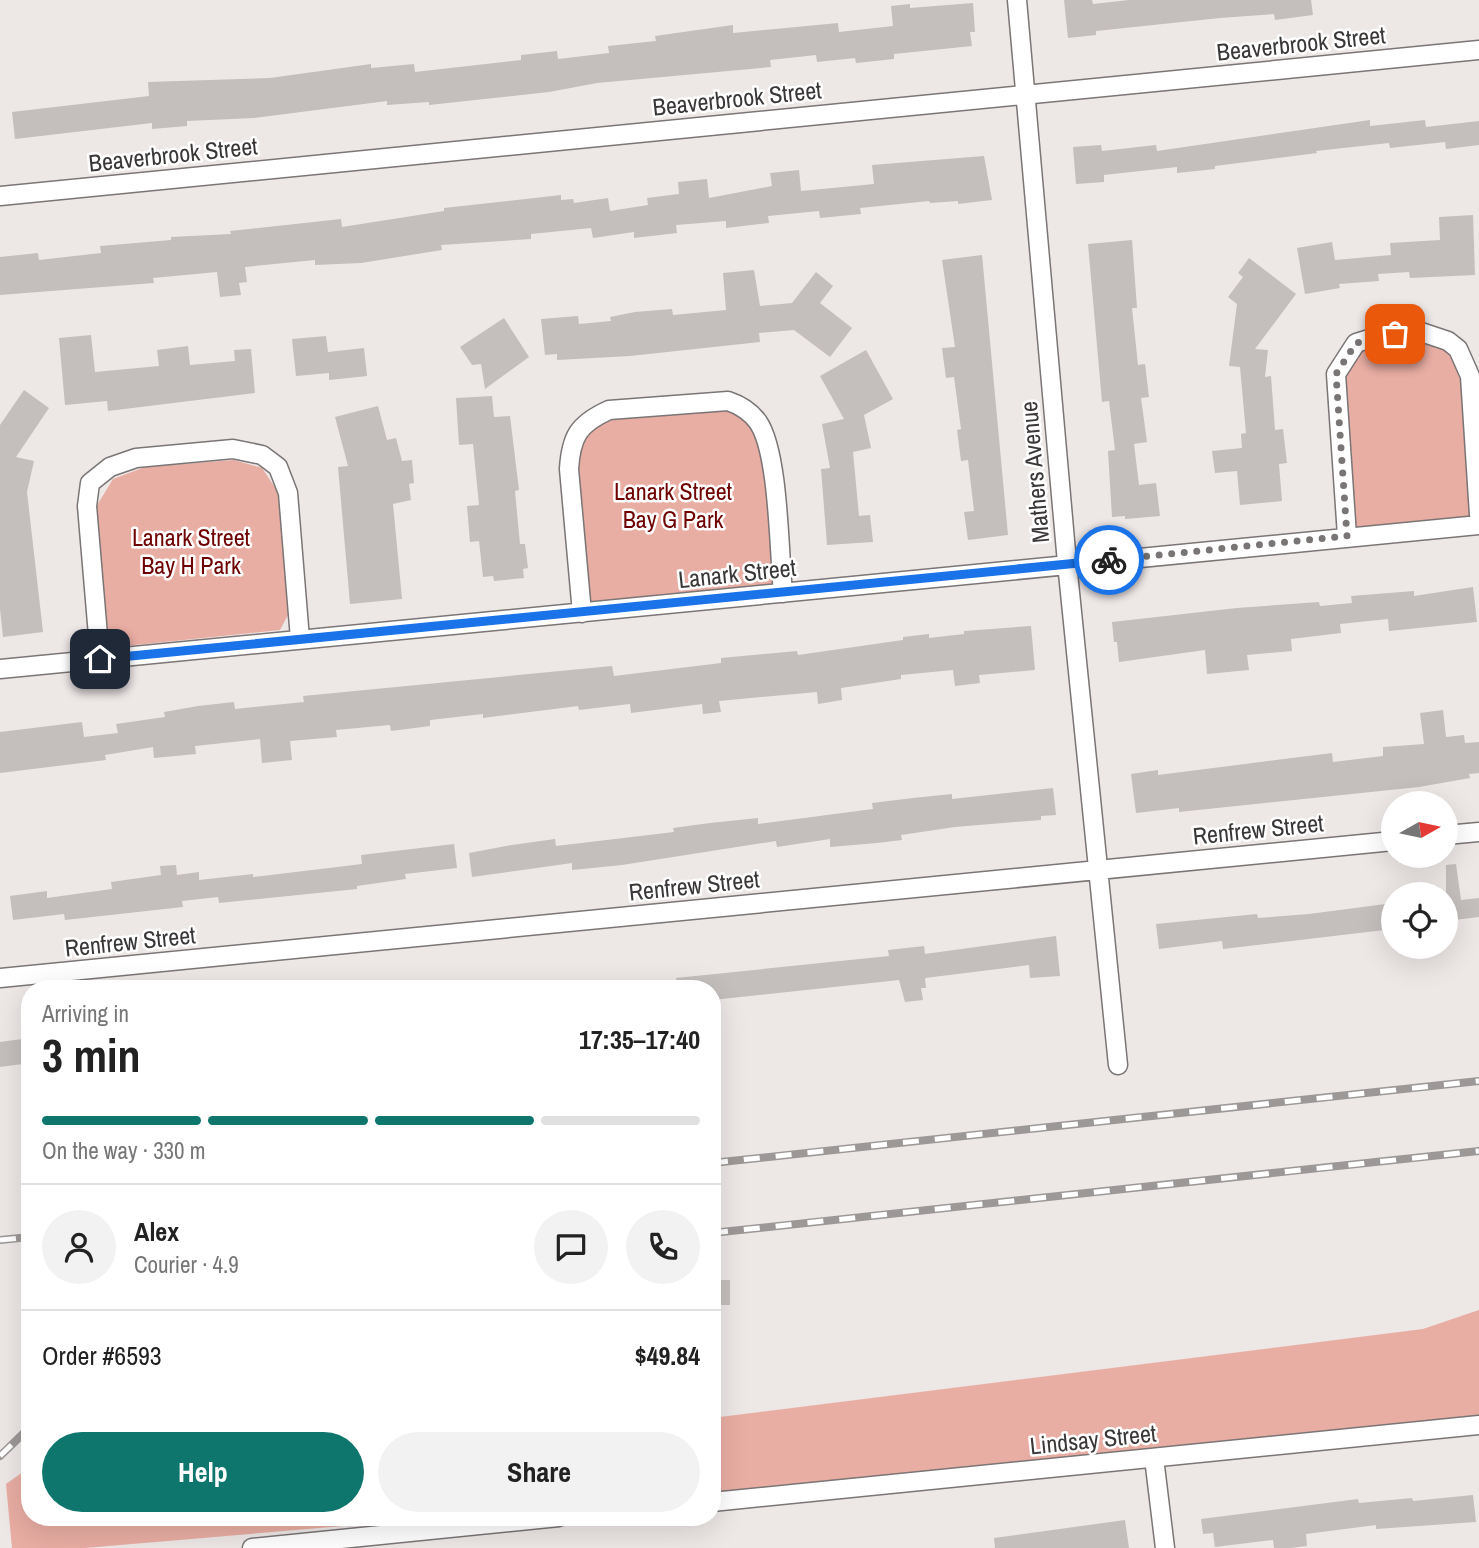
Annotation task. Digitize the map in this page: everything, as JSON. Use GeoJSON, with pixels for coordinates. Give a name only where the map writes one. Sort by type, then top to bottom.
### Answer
{"type":"FeatureCollection","features":[{"type":"Feature","properties":{"kind":"street","name":"Mathers Avenue"},"geometry":{"type":"LineString","coordinates":[[1017,0],[1067,563],[1118,1065]]}},
{"type":"Feature","properties":{"kind":"street","name":"Beaverbrook Street"},"geometry":{"type":"LineString","coordinates":[[0,196],[1479,50]]}},
{"type":"Feature","properties":{"kind":"street"},"geometry":{"type":"LineString","coordinates":[[1347,536],[1336,374],[1356,343],[1372,338],[1418,331],[1436,335],[1458,349],[1470,376],[1479,514]]}},
{"type":"Feature","properties":{"kind":"street"},"geometry":{"type":"LineString","coordinates":[[582,613],[569,469],[570,446],[580,428],[592,418],[609,410],[728,401],[743,406],[759,423],[770,450],[783,593]]}},
{"type":"Feature","properties":{"kind":"street"},"geometry":{"type":"LineString","coordinates":[[100,659],[87,506],[90,483],[110,467],[136,457],[233,449],[262,455],[278,467],[288,493],[300,639]]}},
{"type":"Feature","properties":{"kind":"street","name":"Lanark Street"},"geometry":{"type":"LineString","coordinates":[[0,669],[1067,563],[1479,525]]}},
{"type":"Feature","properties":{"kind":"street"},"geometry":{"type":"LineString","coordinates":[[1458,834],[1479,832]]}},
{"type":"Feature","properties":{"kind":"street","name":"Renfrew Street"},"geometry":{"type":"LineString","coordinates":[[0,978],[1381,842]]}},
{"type":"Feature","properties":{"kind":"street","name":"Lindsay Street"},"geometry":{"type":"LineString","coordinates":[[721,1501],[1479,1425]]}},
{"type":"Feature","properties":{"kind":"street"},"geometry":{"type":"LineString","coordinates":[[1154,1458],[1165,1548]]}},
{"type":"Feature","properties":{"kind":"street"},"geometry":{"type":"LineString","coordinates":[[252,1548],[470,1526]]}},
{"type":"Feature","properties":{"kind":"green space"},"geometry":{"type":"Polygon","coordinates":[[[1418,331],[1465,363],[1479,525],[1347,536],[1336,396],[1356,343],[1418,331]]]}},
{"type":"Feature","properties":{"kind":"green space","name":"Lanark Street Bay G Park"},"geometry":{"type":"Polygon","coordinates":[[[728,401],[759,423],[783,593],[582,613],[569,469],[592,418],[728,401]]]}},
{"type":"Feature","properties":{"kind":"green space","name":"Lanark Street Bay H Park"},"geometry":{"type":"Polygon","coordinates":[[[234,460],[262,468],[278,492],[289,613],[280,630],[126,646],[108,632],[96,507],[113,479],[145,467],[234,460]]]}},
{"type":"Feature","properties":{"kind":"green space"},"geometry":{"type":"Polygon","coordinates":[[[1479,1310],[1479,1425],[721,1494],[721,1417],[1423,1329],[1479,1310]]]}},
{"type":"Feature","properties":{"kind":"green space"},"geometry":{"type":"Polygon","coordinates":[[[21,1473],[21,1526],[343,1526],[85,1548],[12,1548],[6,1484],[21,1473]]]}},
{"type":"Feature","properties":{"kind":"building"},"geometry":{"type":"Polygon","coordinates":[[[1064,0],[1092,0],[1093,4],[1129,0],[1311,0],[1313,15],[1275,20],[1274,14],[1220,18],[1096,31],[1096,35],[1068,38],[1064,0]]]}},
{"type":"Feature","properties":{"kind":"building"},"geometry":{"type":"Polygon","coordinates":[[[973,3],[975,32],[970,32],[972,46],[894,54],[894,59],[856,63],[855,58],[817,62],[816,55],[770,60],[771,67],[597,83],[549,92],[429,105],[429,102],[387,105],[387,101],[254,118],[187,121],[187,126],[152,129],[152,123],[15,139],[12,112],[149,96],[148,82],[270,78],[371,64],[371,68],[414,64],[415,72],[521,60],[521,55],[557,51],[558,59],[609,53],[608,46],[656,41],[655,36],[733,25],[733,33],[838,23],[839,32],[893,26],[891,6],[910,4],[910,8],[973,3]]]}},
{"type":"Feature","properties":{"kind":"building"},"geometry":{"type":"Polygon","coordinates":[[[1370,120],[1370,126],[1425,120],[1426,127],[1479,121],[1479,145],[1446,149],[1445,142],[1390,148],[1389,143],[1215,166],[1215,169],[1177,173],[1177,167],[1104,175],[1104,182],[1076,184],[1073,147],[1101,145],[1102,151],[1156,145],[1157,151],[1370,120]]]}},
{"type":"Feature","properties":{"kind":"building"},"geometry":{"type":"Polygon","coordinates":[[[984,156],[992,200],[958,204],[958,201],[929,201],[860,208],[861,214],[820,218],[819,211],[768,216],[769,223],[726,228],[726,221],[676,225],[677,233],[634,238],[634,232],[593,238],[591,228],[531,234],[531,239],[441,245],[442,250],[361,263],[315,265],[315,260],[245,267],[247,282],[239,283],[241,295],[220,297],[217,272],[153,278],[154,283],[0,295],[0,257],[38,253],[39,260],[101,253],[100,246],[171,240],[171,237],[231,234],[230,231],[341,219],[342,227],[444,211],[444,208],[561,195],[561,200],[573,199],[574,203],[608,198],[610,211],[648,205],[647,198],[679,194],[678,182],[707,179],[709,198],[772,186],[770,173],[799,170],[801,191],[874,184],[872,165],[984,156]]]}},
{"type":"Feature","properties":{"kind":"building"},"geometry":{"type":"Polygon","coordinates":[[[1473,215],[1475,275],[1410,278],[1409,272],[1378,274],[1379,281],[1339,284],[1340,288],[1305,294],[1297,248],[1332,242],[1335,260],[1391,255],[1390,243],[1440,240],[1439,217],[1473,215]]]}},
{"type":"Feature","properties":{"kind":"building"},"geometry":{"type":"Polygon","coordinates":[[[1132,240],[1137,308],[1132,308],[1138,365],[1145,364],[1149,397],[1141,398],[1147,442],[1134,444],[1139,485],[1156,483],[1160,516],[1125,519],[1125,516],[1112,517],[1108,451],[1115,450],[1109,401],[1102,402],[1088,244],[1132,240]]]}},
{"type":"Feature","properties":{"kind":"building"},"geometry":{"type":"Polygon","coordinates":[[[982,255],[1008,535],[968,540],[964,512],[974,511],[968,460],[961,461],[957,430],[961,429],[954,377],[946,378],[942,348],[955,347],[942,260],[982,255]]]}},
{"type":"Feature","properties":{"kind":"building"},"geometry":{"type":"Polygon","coordinates":[[[1249,258],[1296,294],[1255,349],[1268,350],[1265,377],[1271,376],[1275,430],[1283,429],[1287,463],[1279,464],[1282,501],[1240,505],[1237,471],[1215,473],[1212,451],[1242,448],[1241,434],[1246,433],[1240,367],[1229,366],[1237,304],[1228,297],[1243,277],[1238,273],[1249,258]]]}},
{"type":"Feature","properties":{"kind":"building"},"geometry":{"type":"Polygon","coordinates":[[[754,270],[760,306],[792,303],[816,272],[833,286],[820,303],[852,328],[830,357],[794,330],[759,333],[760,342],[630,356],[557,360],[557,354],[545,355],[541,319],[578,316],[579,324],[611,321],[610,317],[635,312],[672,309],[673,315],[726,310],[723,273],[754,270]]]}},
{"type":"Feature","properties":{"kind":"building"},"geometry":{"type":"Polygon","coordinates":[[[504,318],[529,357],[485,389],[481,364],[472,365],[460,347],[504,318]]]}},
{"type":"Feature","properties":{"kind":"building"},"geometry":{"type":"Polygon","coordinates":[[[91,335],[95,372],[159,366],[157,350],[188,346],[190,365],[235,361],[234,350],[251,349],[255,393],[108,411],[107,401],[65,405],[59,338],[91,335]]]}},
{"type":"Feature","properties":{"kind":"building"},"geometry":{"type":"Polygon","coordinates":[[[326,336],[328,352],[364,348],[367,376],[329,380],[329,373],[296,376],[292,339],[326,336]]]}},
{"type":"Feature","properties":{"kind":"building"},"geometry":{"type":"Polygon","coordinates":[[[866,350],[893,399],[864,415],[871,448],[853,452],[859,516],[870,515],[873,542],[827,545],[821,469],[830,468],[822,424],[844,419],[820,376],[866,350]]]}},
{"type":"Feature","properties":{"kind":"building"},"geometry":{"type":"Polygon","coordinates":[[[24,390],[49,408],[16,457],[34,461],[27,492],[43,632],[3,637],[0,609],[0,425],[24,390]]]}},
{"type":"Feature","properties":{"kind":"building"},"geometry":{"type":"Polygon","coordinates":[[[492,396],[494,417],[510,416],[519,490],[515,491],[520,544],[525,544],[528,568],[523,569],[524,578],[494,581],[493,576],[483,577],[479,541],[470,542],[467,506],[479,505],[473,444],[459,445],[456,398],[492,396]]]}},
{"type":"Feature","properties":{"kind":"building"},"geometry":{"type":"Polygon","coordinates":[[[378,406],[387,440],[396,438],[402,461],[412,460],[414,483],[409,484],[411,500],[393,504],[402,599],[350,604],[338,467],[348,466],[335,417],[378,406]]]}},
{"type":"Feature","properties":{"kind":"building"},"geometry":{"type":"Polygon","coordinates":[[[1473,587],[1477,622],[1389,631],[1388,619],[1340,624],[1341,633],[1291,639],[1292,651],[1247,655],[1249,670],[1207,674],[1205,650],[1119,662],[1117,642],[1114,642],[1112,622],[1237,608],[1319,602],[1320,606],[1352,603],[1351,596],[1414,591],[1414,596],[1473,587]]]}},
{"type":"Feature","properties":{"kind":"building"},"geometry":{"type":"Polygon","coordinates":[[[1031,626],[1035,670],[979,675],[980,683],[955,686],[953,670],[901,675],[901,679],[841,688],[842,700],[818,704],[817,692],[719,701],[721,712],[703,714],[702,704],[631,713],[630,704],[579,710],[578,706],[483,718],[483,714],[430,720],[430,726],[391,731],[390,725],[336,730],[337,737],[290,741],[292,760],[262,763],[260,739],[195,746],[196,754],[154,758],[153,747],[105,755],[106,760],[0,773],[0,732],[82,722],[84,737],[118,733],[116,724],[165,717],[164,712],[198,706],[234,702],[235,709],[304,702],[303,696],[612,666],[614,676],[721,663],[721,658],[797,651],[798,655],[903,640],[903,637],[929,634],[929,638],[964,634],[964,631],[1031,626]]]}},
{"type":"Feature","properties":{"kind":"building"},"geometry":{"type":"Polygon","coordinates":[[[1443,710],[1446,737],[1464,735],[1465,743],[1479,742],[1479,773],[1469,774],[1470,778],[1419,787],[1179,812],[1179,808],[1136,813],[1131,774],[1158,770],[1158,775],[1332,753],[1333,762],[1383,756],[1383,747],[1424,744],[1420,713],[1443,710]]]}},
{"type":"Feature","properties":{"kind":"building"},"geometry":{"type":"Polygon","coordinates":[[[1053,788],[1056,815],[1041,816],[1041,820],[955,827],[901,835],[902,840],[877,843],[830,847],[830,839],[777,847],[776,841],[622,865],[572,870],[572,863],[472,877],[469,853],[512,845],[555,839],[556,846],[674,832],[673,828],[710,823],[758,818],[758,824],[873,809],[872,803],[913,798],[952,794],[952,799],[1053,788]]]}},
{"type":"Feature","properties":{"kind":"building"},"geometry":{"type":"Polygon","coordinates":[[[454,844],[457,868],[405,874],[406,879],[357,886],[357,889],[219,903],[218,897],[182,901],[183,907],[65,920],[64,914],[13,920],[10,896],[47,891],[47,898],[112,889],[111,882],[161,875],[160,866],[176,865],[177,875],[199,872],[199,880],[253,874],[253,877],[362,864],[361,855],[454,844]]]}},
{"type":"Feature","properties":{"kind":"building"},"geometry":{"type":"Polygon","coordinates":[[[1446,868],[1457,868],[1461,900],[1479,898],[1479,917],[1458,920],[1458,882],[1446,882],[1446,868]]]}},
{"type":"Feature","properties":{"kind":"building"},"geometry":{"type":"Polygon","coordinates":[[[1381,905],[1381,930],[1223,949],[1222,941],[1159,949],[1156,924],[1257,914],[1258,918],[1381,905]]]}},
{"type":"Feature","properties":{"kind":"building"},"geometry":{"type":"Polygon","coordinates":[[[1056,936],[1060,976],[1030,978],[1029,965],[925,978],[926,988],[921,988],[923,1000],[905,1002],[899,980],[721,999],[721,980],[676,980],[889,956],[888,950],[924,946],[925,954],[1056,936]]]}},
{"type":"Feature","properties":{"kind":"building"},"geometry":{"type":"Polygon","coordinates":[[[21,1039],[21,1064],[0,1067],[0,1042],[21,1039]]]}},
{"type":"Feature","properties":{"kind":"building"},"geometry":{"type":"Polygon","coordinates":[[[721,1280],[730,1280],[730,1305],[721,1305],[721,1280]]]}},
{"type":"Feature","properties":{"kind":"building"},"geometry":{"type":"Polygon","coordinates":[[[1473,1495],[1476,1522],[1376,1529],[1376,1525],[1306,1534],[1307,1546],[1290,1548],[1274,1548],[1273,1540],[1215,1547],[1213,1533],[1203,1534],[1201,1519],[1358,1499],[1359,1503],[1473,1495]]]}},
{"type":"Feature","properties":{"kind":"building"},"geometry":{"type":"Polygon","coordinates":[[[1125,1520],[1129,1548],[995,1548],[994,1538],[1125,1520]]]}},
{"type":"Feature","properties":{"kind":"railway"},"geometry":{"type":"LineString","coordinates":[[721,1162],[1479,1081]]}},
{"type":"Feature","properties":{"kind":"railway"},"geometry":{"type":"LineString","coordinates":[[721,1232],[1479,1151]]}},
{"type":"Feature","properties":{"kind":"railway"},"geometry":{"type":"LineString","coordinates":[[0,1240],[21,1238]]}},
{"type":"Feature","properties":{"kind":"railway"},"geometry":{"type":"LineString","coordinates":[[0,1456],[21,1436]]}},
{"type":"Feature","properties":{"kind":"way so far"},"geometry":{"type":"LineString","coordinates":[[1109,560],[1347,536],[1336,374],[1356,343],[1395,334]]}},
{"type":"Feature","properties":{"kind":"route"},"geometry":{"type":"LineString","coordinates":[[100,659],[1109,560]]}}]}
